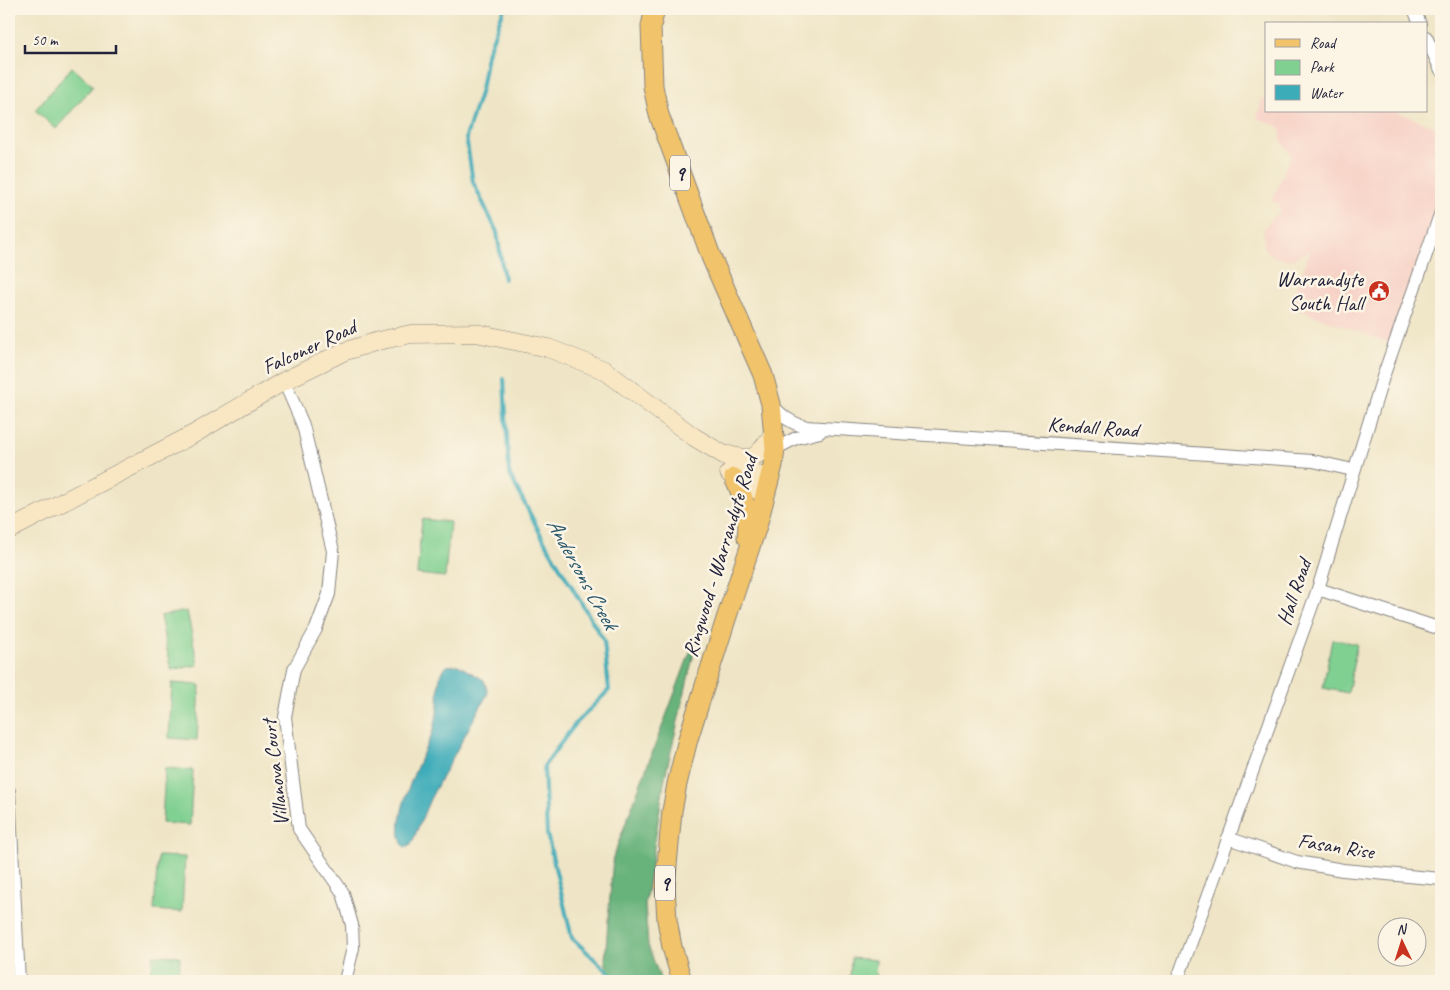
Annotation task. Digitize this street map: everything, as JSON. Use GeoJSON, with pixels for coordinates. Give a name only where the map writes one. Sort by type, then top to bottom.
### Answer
{"type":"FeatureCollection","features":[{"type":"Feature","properties":{"kind":"main road","name":"Ringwood - Warrandyte Road"},"geometry":{"type":"LineString","coordinates":[[655,9],[651,26],[653,86],[659,115],[712,259],[763,375],[770,404],[774,441],[767,487],[757,526],[688,739],[672,810],[665,887],[667,920],[672,947],[682,981]]}},
{"type":"Feature","properties":{"kind":"main road","name":"Falconer Road"},"geometry":{"type":"LineString","coordinates":[[9,530],[192,435],[284,381],[344,352],[378,341],[411,334],[476,333],[548,348],[604,370],[694,437],[767,487]]}},
{"type":"Feature","properties":{"kind":"main road","name":"Falconer Road"},"geometry":{"type":"LineString","coordinates":[[694,437],[734,478],[767,487]]}},
{"type":"Feature","properties":{"kind":"main road"},"geometry":{"type":"LineString","coordinates":[[712,449],[745,459],[752,458],[774,441]]}},
{"type":"Feature","properties":{"kind":"main road"},"geometry":{"type":"LineString","coordinates":[[727,616],[748,525],[747,510],[734,478]]}},
{"type":"Feature","properties":{"kind":"street"},"geometry":{"type":"LineString","coordinates":[[1414,9],[1419,22]]}},
{"type":"Feature","properties":{"kind":"street"},"geometry":{"type":"LineString","coordinates":[[1428,41],[1441,70]]}},
{"type":"Feature","properties":{"kind":"street","name":"Hall Road"},"geometry":{"type":"LineString","coordinates":[[1177,981],[1318,588],[1383,377],[1441,212]]}},
{"type":"Feature","properties":{"kind":"street","name":"Villanova Court"},"geometry":{"type":"LineString","coordinates":[[284,381],[302,425],[333,550],[329,594],[316,629],[294,670],[285,717],[299,829],[344,893],[352,925],[353,948],[345,981]]}},
{"type":"Feature","properties":{"kind":"street","name":"Kendall Road"},"geometry":{"type":"LineString","coordinates":[[770,404],[796,425],[829,429],[1313,461],[1353,470]]}},
{"type":"Feature","properties":{"kind":"street","name":"Kendall Road"},"geometry":{"type":"LineString","coordinates":[[774,441],[796,438],[829,429]]}},
{"type":"Feature","properties":{"kind":"street"},"geometry":{"type":"LineString","coordinates":[[1318,588],[1441,628]]}},
{"type":"Feature","properties":{"kind":"street"},"geometry":{"type":"LineString","coordinates":[[9,791],[19,981]]}},
{"type":"Feature","properties":{"kind":"street","name":"Fasan Rise"},"geometry":{"type":"LineString","coordinates":[[1228,838],[1298,862],[1343,870],[1441,878]]}},
{"type":"Feature","properties":{"kind":"shaded area"},"geometry":{"type":"Polygon","coordinates":[[[1265,98],[1265,112],[1397,112],[1441,129],[1441,199],[1389,343],[1291,307],[1310,249],[1290,260],[1275,257],[1265,249],[1263,230],[1273,217],[1281,211],[1279,204],[1272,201],[1291,155],[1282,142],[1280,127],[1257,118],[1262,99],[1265,98]]]}},
{"type":"Feature","properties":{"kind":"green space"},"geometry":{"type":"Polygon","coordinates":[[[72,67],[93,86],[56,129],[35,110],[72,67]]]}},
{"type":"Feature","properties":{"kind":"green space"},"geometry":{"type":"Polygon","coordinates":[[[422,519],[450,522],[445,577],[417,574],[422,519]]]}},
{"type":"Feature","properties":{"kind":"green space"},"geometry":{"type":"Polygon","coordinates":[[[187,611],[198,665],[171,670],[160,616],[187,611]]]}},
{"type":"Feature","properties":{"kind":"green space"},"geometry":{"type":"Polygon","coordinates":[[[701,623],[665,777],[645,905],[648,945],[661,981],[610,981],[605,960],[613,857],[701,623]]]}},
{"type":"Feature","properties":{"kind":"green space"},"geometry":{"type":"Polygon","coordinates":[[[1332,639],[1357,644],[1348,693],[1323,688],[1332,639]]]}},
{"type":"Feature","properties":{"kind":"green space"},"geometry":{"type":"Polygon","coordinates":[[[172,683],[200,685],[197,740],[169,738],[172,683]]]}},
{"type":"Feature","properties":{"kind":"green space"},"geometry":{"type":"Polygon","coordinates":[[[165,768],[193,770],[190,825],[162,823],[165,768]]]}},
{"type":"Feature","properties":{"kind":"green space"},"geometry":{"type":"Polygon","coordinates":[[[158,856],[185,857],[182,912],[154,910],[158,856]]]}},
{"type":"Feature","properties":{"kind":"green space"},"geometry":{"type":"Polygon","coordinates":[[[153,955],[180,956],[179,981],[151,981],[153,955]]]}},
{"type":"Feature","properties":{"kind":"green space"},"geometry":{"type":"Polygon","coordinates":[[[851,958],[876,960],[875,981],[850,981],[851,958]]]}},
{"type":"Feature","properties":{"kind":"water"},"geometry":{"type":"Polygon","coordinates":[[[458,665],[484,680],[488,693],[430,799],[411,845],[405,848],[400,838],[402,809],[413,776],[434,729],[438,710],[438,690],[441,674],[447,666],[458,665]]]}},
{"type":"Feature","properties":{"kind":"waterway","name":"Andersons Creek"},"geometry":{"type":"LineString","coordinates":[[504,9],[487,54],[481,90],[466,137],[473,182],[497,232],[504,279]]}},
{"type":"Feature","properties":{"kind":"waterway","name":"Andersons Creek"},"geometry":{"type":"LineString","coordinates":[[504,379],[509,473],[542,537],[604,641],[609,690],[576,723],[544,766],[547,834],[572,938],[618,981]]}},
{"type":"Feature","properties":{"kind":"place","name":"Warrandyte South Hall"},"geometry":{"type":"Point","coordinates":[1379,291]}}]}
